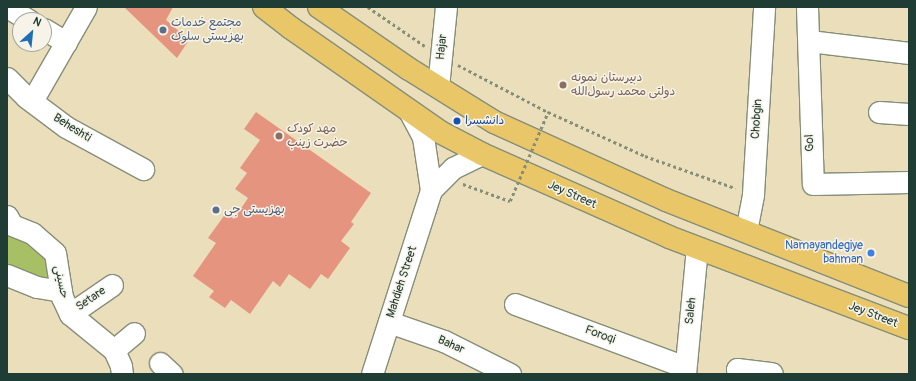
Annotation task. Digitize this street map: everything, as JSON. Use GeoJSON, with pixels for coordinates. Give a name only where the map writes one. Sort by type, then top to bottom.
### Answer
{"type":"FeatureCollection","features":[{"type":"Feature","properties":{"kind":"main road","name":"Jey Street"},"geometry":{"type":"LineString","coordinates":[[264,7],[440,132],[482,154],[697,248],[909,328]]}},
{"type":"Feature","properties":{"kind":"main road"},"geometry":{"type":"LineString","coordinates":[[319,7],[438,87],[494,122],[666,200],[909,296]]}},
{"type":"Feature","properties":{"kind":"street"},"geometry":{"type":"LineString","coordinates":[[32,101],[86,7]]}},
{"type":"Feature","properties":{"kind":"street","name":"Hajar"},"geometry":{"type":"LineString","coordinates":[[438,87],[446,7]]}},
{"type":"Feature","properties":{"kind":"street","name":"Chobgin"},"geometry":{"type":"LineString","coordinates":[[746,231],[753,194],[764,7]]}},
{"type":"Feature","properties":{"kind":"street","name":"Gol"},"geometry":{"type":"LineString","coordinates":[[807,7],[813,184],[909,182]]}},
{"type":"Feature","properties":{"kind":"street"},"geometry":{"type":"LineString","coordinates":[[52,34],[66,42]]}},
{"type":"Feature","properties":{"kind":"street"},"geometry":{"type":"LineString","coordinates":[[809,41],[909,53]]}},
{"type":"Feature","properties":{"kind":"street","name":"Beheshti"},"geometry":{"type":"LineString","coordinates":[[7,78],[32,101],[66,127],[144,169]]}},
{"type":"Feature","properties":{"kind":"street"},"geometry":{"type":"LineString","coordinates":[[409,111],[423,137],[438,183],[453,168],[482,154]]}},
{"type":"Feature","properties":{"kind":"street"},"geometry":{"type":"LineString","coordinates":[[879,112],[909,114]]}},
{"type":"Feature","properties":{"kind":"street","name":"Mahdieh Street"},"geometry":{"type":"LineString","coordinates":[[372,374],[438,183]]}},
{"type":"Feature","properties":{"kind":"street","name":"حسینی"},"geometry":{"type":"LineString","coordinates":[[7,216],[12,224],[32,233],[55,253],[61,291],[70,314],[114,350],[122,366],[122,374]]}},
{"type":"Feature","properties":{"kind":"street","name":"Saleh"},"geometry":{"type":"LineString","coordinates":[[685,370],[697,248]]}},
{"type":"Feature","properties":{"kind":"street"},"geometry":{"type":"LineString","coordinates":[[7,276],[37,287],[61,291]]}},
{"type":"Feature","properties":{"kind":"street","name":"Setare"},"geometry":{"type":"LineString","coordinates":[[70,314],[112,285]]}},
{"type":"Feature","properties":{"kind":"street","name":"Foroqi"},"geometry":{"type":"LineString","coordinates":[[515,304],[685,370]]}},
{"type":"Feature","properties":{"kind":"street","name":"Bahar"},"geometry":{"type":"LineString","coordinates":[[390,322],[444,341],[510,374]]}},
{"type":"Feature","properties":{"kind":"street"},"geometry":{"type":"LineString","coordinates":[[114,350],[134,334]]}},
{"type":"Feature","properties":{"kind":"street"},"geometry":{"type":"LineString","coordinates":[[738,374],[737,369],[772,373]]}},
{"type":"Feature","properties":{"kind":"path"},"geometry":{"type":"LineString","coordinates":[[438,183],[510,201],[548,112],[645,156],[753,194]]}},
{"type":"Feature","properties":{"kind":"green space"},"geometry":{"type":"Polygon","coordinates":[[[7,232],[24,242],[45,259],[48,280],[7,264],[7,232]]]}},
{"type":"Feature","properties":{"kind":"building","name":"مجتمع خدمات بهزیستی سلوک"},"geometry":{"type":"Polygon","coordinates":[[[124,7],[173,7],[166,20],[189,40],[177,58],[124,7]]]}},
{"type":"Feature","properties":{"kind":"building"},"geometry":{"type":"Polygon","coordinates":[[[256,112],[371,193],[351,222],[354,224],[341,241],[350,248],[328,279],[321,274],[310,289],[289,274],[280,287],[273,281],[250,314],[231,300],[225,308],[209,297],[214,291],[193,276],[216,243],[208,238],[226,213],[234,219],[248,198],[235,189],[247,173],[240,168],[260,140],[244,129],[256,112]]]}},
{"type":"Feature","properties":{"kind":"place","name":"مجتمع خدمات بهزیستی سلوک"},"geometry":{"type":"Point","coordinates":[163,30]}},
{"type":"Feature","properties":{"kind":"place","name":"دبیرستان نمونه دولتی محمد رسول‌الله"},"geometry":{"type":"Point","coordinates":[563,85]}},
{"type":"Feature","properties":{"kind":"place","name":"دانشسرا"},"geometry":{"type":"Point","coordinates":[457,121]}},
{"type":"Feature","properties":{"kind":"place","name":"مهد کودک حضرت زینب"},"geometry":{"type":"Point","coordinates":[279,136]}},
{"type":"Feature","properties":{"kind":"place","name":"بهزیستی جی"},"geometry":{"type":"Point","coordinates":[216,210]}},
{"type":"Feature","properties":{"kind":"place","name":"Namayandegiye bahman"},"geometry":{"type":"Point","coordinates":[871,253]}}]}
